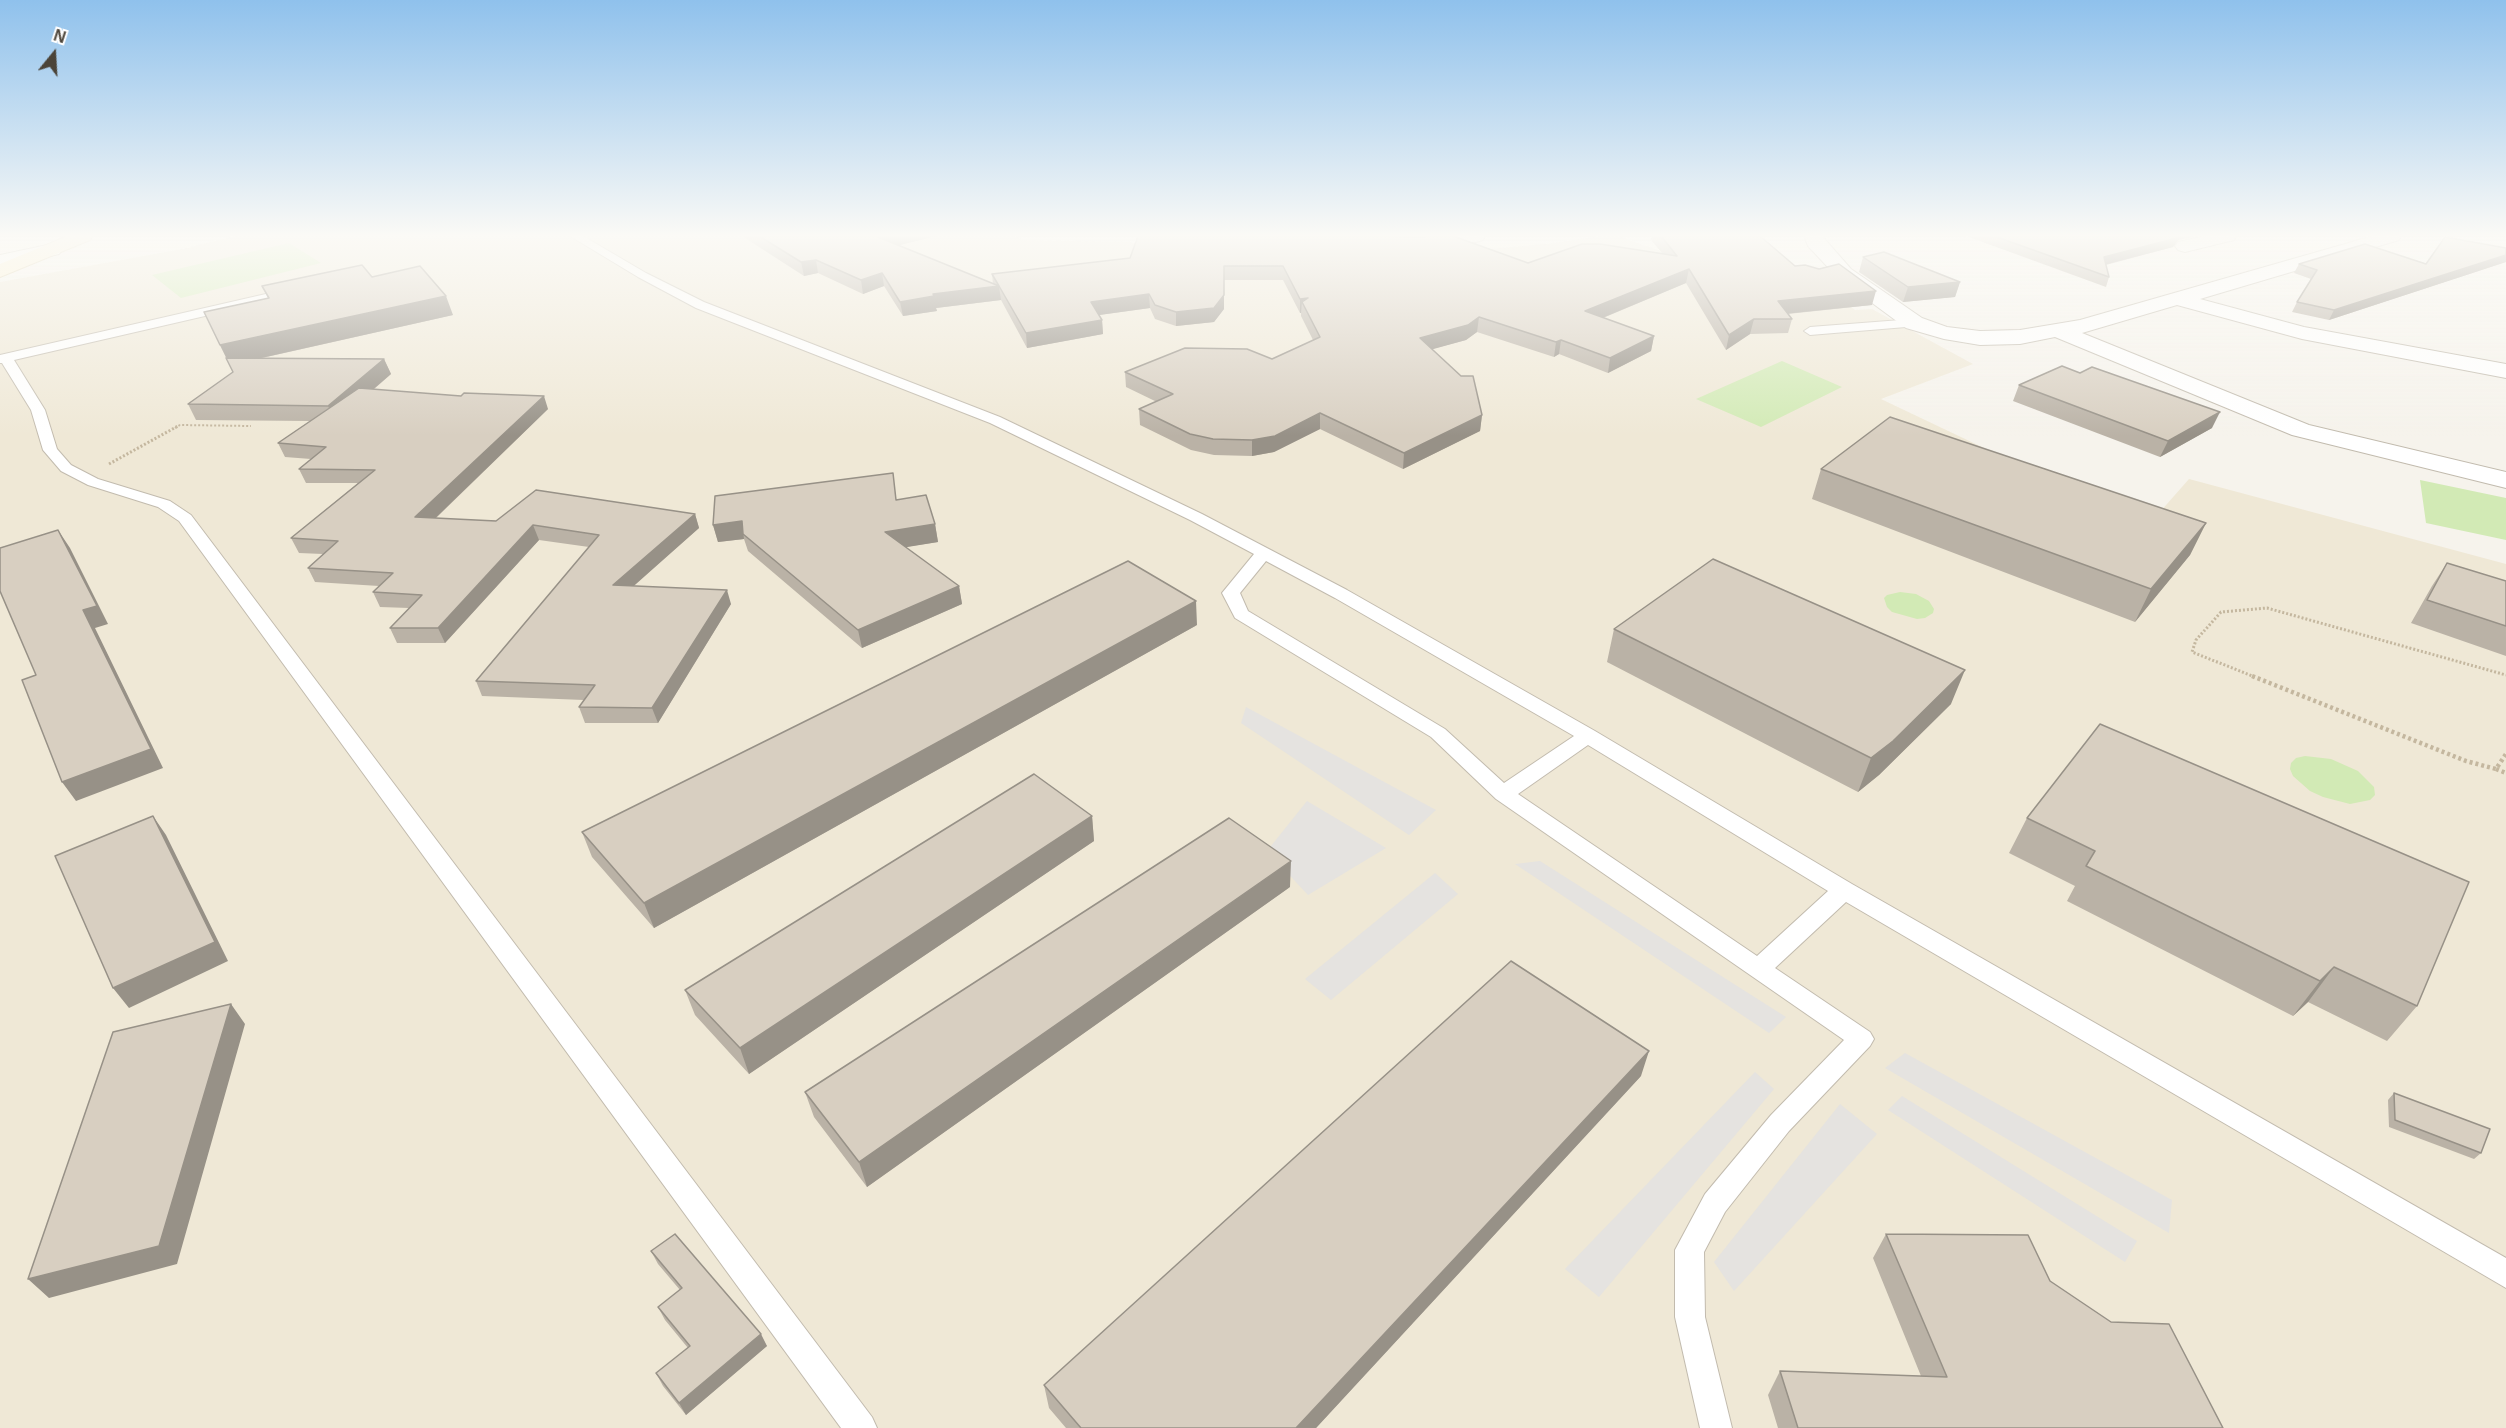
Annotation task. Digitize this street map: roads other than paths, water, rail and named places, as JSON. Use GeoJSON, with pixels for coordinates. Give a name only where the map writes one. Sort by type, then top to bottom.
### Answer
{"type":"FeatureCollection","features":[{"type":"Feature","properties":{"kind":"street"},"geometry":{"type":"LineString","coordinates":[[1885,303],[1914,323],[1944,333],[1980,338],[2020,337],[2059,331],[2164,303]]}},
{"type":"Feature","properties":{"kind":"street"},"geometry":{"type":"LineString","coordinates":[[2191,303],[2302,333],[2506,371]]}},
{"type":"Feature","properties":{"kind":"street"},"geometry":{"type":"LineString","coordinates":[[2059,331],[2301,430],[2506,480]]}},
{"type":"Feature","properties":{"kind":"lane"},"geometry":{"type":"LineString","coordinates":[[243,303],[3,358],[38,410],[50,450],[66,468],[85,478],[164,504],[185,518],[861,1428]]}},
{"type":"Feature","properties":{"kind":"lane"},"geometry":{"type":"LineString","coordinates":[[695,303],[995,420],[1196,517],[1341,594],[1588,736],[1844,890],[2506,1274]]}},
{"type":"Feature","properties":{"kind":"lane"},"geometry":{"type":"LineString","coordinates":[[1810,331],[1914,323]]}},
{"type":"Feature","properties":{"kind":"lane"},"geometry":{"type":"LineString","coordinates":[[1264,553],[1231,593],[1240,614],[1438,733],[1503,794],[1861,1040],[1780,1123],[1715,1203],[1689,1250],[1690,1317],[1716,1428]]}},
{"type":"Feature","properties":{"kind":"lane"},"geometry":{"type":"LineString","coordinates":[[1503,794],[1588,736]]}},
{"type":"Feature","properties":{"kind":"lane"},"geometry":{"type":"LineString","coordinates":[[1758,969],[1844,890]]}}]}
